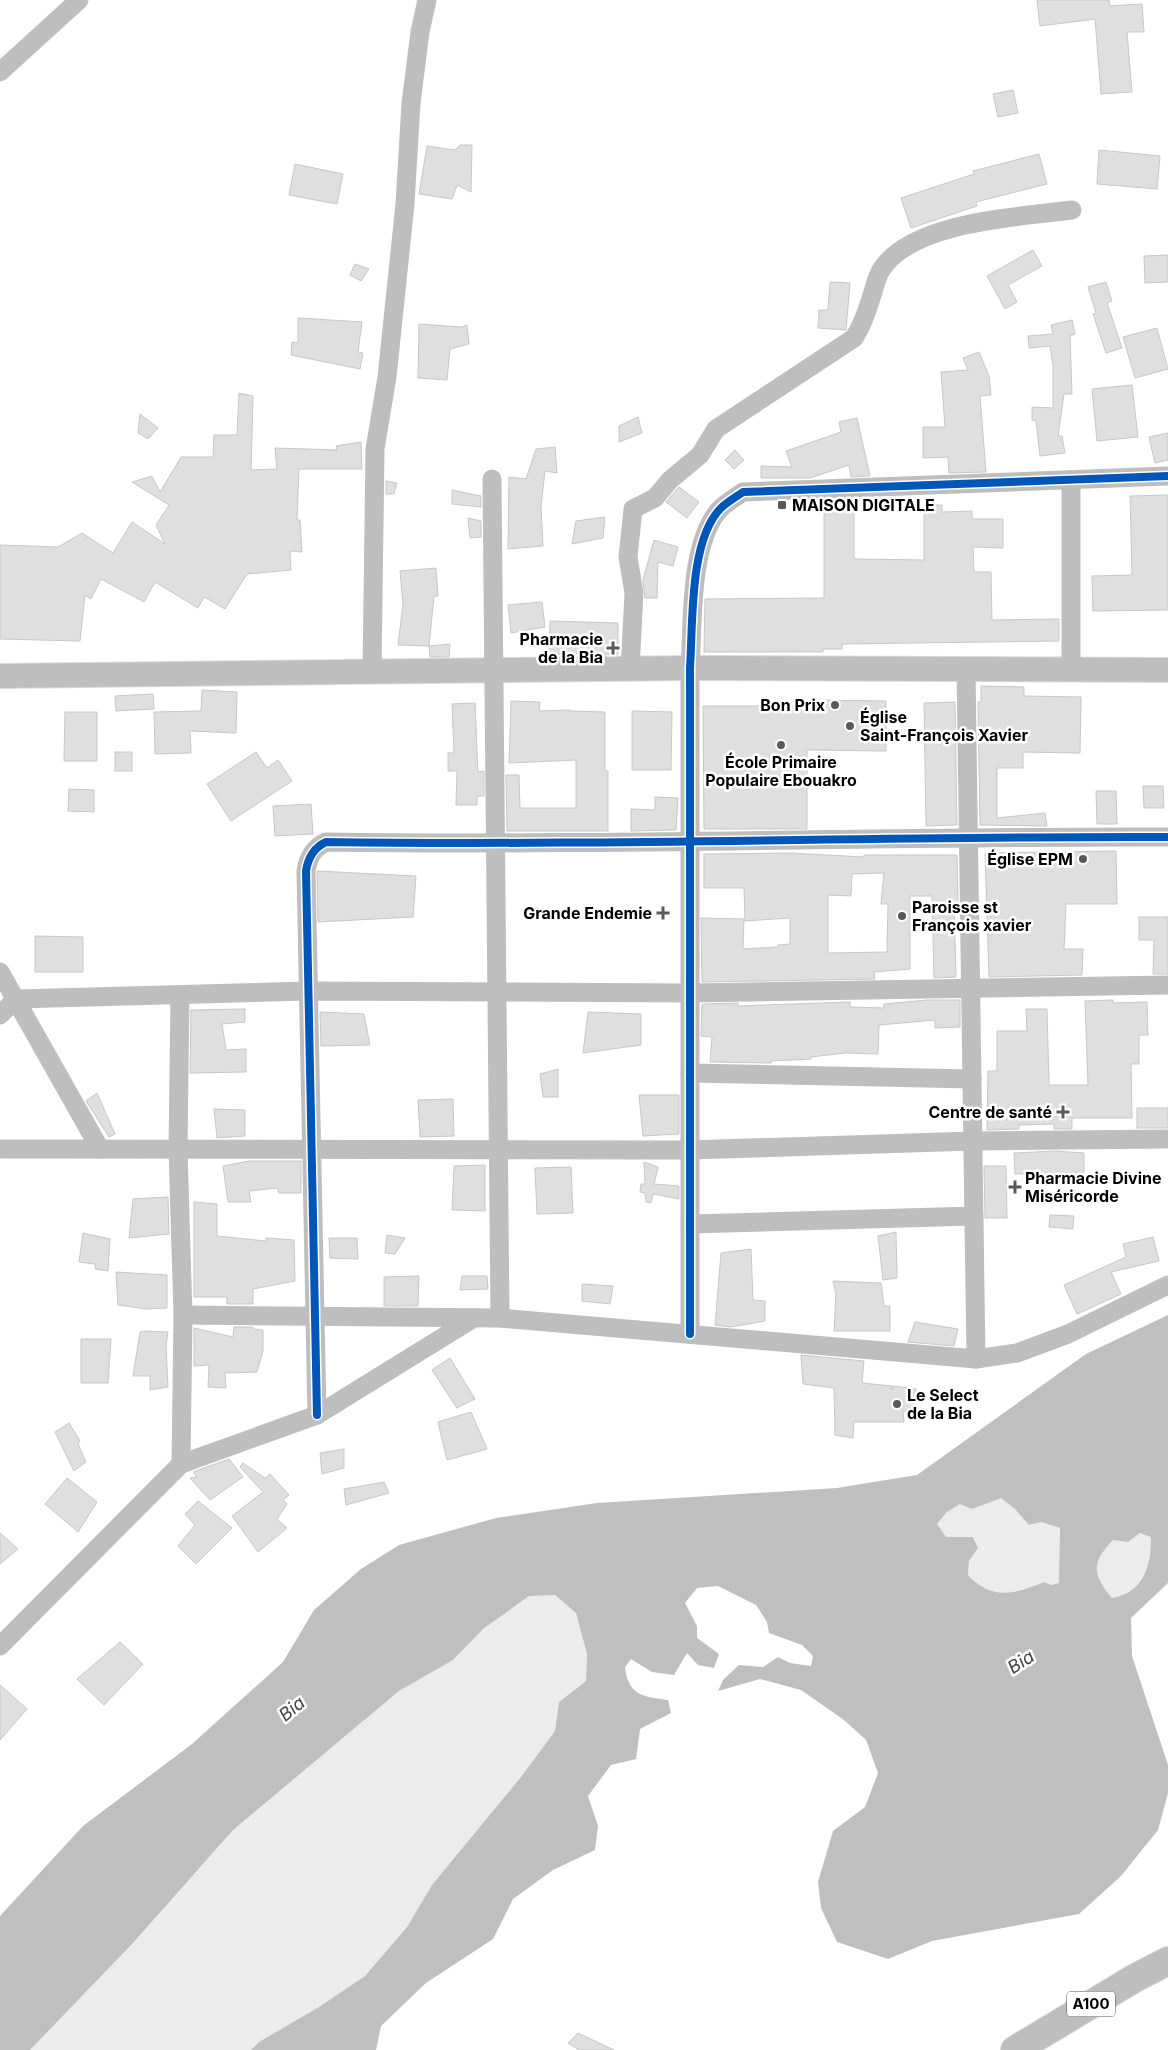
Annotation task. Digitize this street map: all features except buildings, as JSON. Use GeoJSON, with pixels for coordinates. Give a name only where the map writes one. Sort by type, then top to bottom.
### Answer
{"type":"FeatureCollection","features":[{"type":"Feature","properties":{"kind":"highway","name":"A100"},"geometry":{"type":"LineString","coordinates":[[1015,2050],[1135,1978],[1168,1961]]}},
{"type":"Feature","properties":{"kind":"main road"},"geometry":{"type":"LineString","coordinates":[[0,676],[81,673],[494,672],[690,668],[1168,670]]}},
{"type":"Feature","properties":{"kind":"street"},"geometry":{"type":"LineString","coordinates":[[0,72],[78,0]]}},
{"type":"Feature","properties":{"kind":"street"},"geometry":{"type":"LineString","coordinates":[[372,673],[375,449],[387,377],[405,204],[411,103],[420,32],[427,0]]}},
{"type":"Feature","properties":{"kind":"street"},"geometry":{"type":"LineString","coordinates":[[630,670],[634,593],[628,557],[633,509],[655,498],[670,480],[700,455],[716,430],[854,338],[863,320],[880,272],[890,258],[919,240],[973,222],[1072,210]]}},
{"type":"Feature","properties":{"kind":"street"},"geometry":{"type":"LineString","coordinates":[[690,1334],[690,668],[697,558],[706,529],[721,508],[743,492],[1168,476]]}},
{"type":"Feature","properties":{"kind":"street"},"geometry":{"type":"LineString","coordinates":[[492,478],[500,1318]]}},
{"type":"Feature","properties":{"kind":"street"},"geometry":{"type":"LineString","coordinates":[[1071,480],[1071,670]]}},
{"type":"Feature","properties":{"kind":"street"},"geometry":{"type":"LineString","coordinates":[[966,670],[976,1360]]}},
{"type":"Feature","properties":{"kind":"street"},"geometry":{"type":"LineString","coordinates":[[317,1415],[306,871],[311,854],[318,846],[326,842],[496,845],[969,836],[1168,837]]}},
{"type":"Feature","properties":{"kind":"street"},"geometry":{"type":"LineString","coordinates":[[0,972],[100,1149]]}},
{"type":"Feature","properties":{"kind":"street"},"geometry":{"type":"LineString","coordinates":[[0,1015],[16,999],[307,992],[690,993],[1168,985]]}},
{"type":"Feature","properties":{"kind":"street"},"geometry":{"type":"LineString","coordinates":[[180,995],[178,1150],[183,1315],[181,1464]]}},
{"type":"Feature","properties":{"kind":"street"},"geometry":{"type":"LineString","coordinates":[[690,1073],[972,1079]]}},
{"type":"Feature","properties":{"kind":"street"},"geometry":{"type":"LineString","coordinates":[[0,1149],[690,1150],[973,1141],[1168,1139]]}},
{"type":"Feature","properties":{"kind":"street"},"geometry":{"type":"LineString","coordinates":[[690,1224],[974,1216]]}},
{"type":"Feature","properties":{"kind":"street"},"geometry":{"type":"LineString","coordinates":[[183,1315],[500,1318],[976,1360],[1017,1353],[1068,1334],[1168,1285]]}},
{"type":"Feature","properties":{"kind":"street"},"geometry":{"type":"LineString","coordinates":[[0,1646],[181,1464],[317,1415],[474,1318]]}},
{"type":"Feature","properties":{"kind":"shaded area"},"geometry":{"type":"Polygon","coordinates":[[[1001,1497],[1029,1525],[1041,1522],[1060,1528],[1060,1583],[1051,1585],[1044,1582],[1023,1590],[1004,1593],[986,1589],[968,1575],[969,1561],[978,1548],[973,1537],[946,1537],[937,1524],[947,1512],[960,1504],[972,1509],[1001,1497]]]}},
{"type":"Feature","properties":{"kind":"shaded area"},"geometry":{"type":"Polygon","coordinates":[[[1140,1533],[1151,1536],[1151,1547],[1144,1576],[1132,1590],[1112,1598],[1100,1581],[1098,1574],[1098,1561],[1101,1554],[1113,1539],[1128,1542],[1140,1533]]]}},
{"type":"Feature","properties":{"kind":"shaded area"},"geometry":{"type":"Polygon","coordinates":[[[555,1595],[576,1613],[587,1654],[586,1681],[559,1702],[555,1731],[521,1777],[432,1885],[407,1927],[365,1976],[319,2007],[259,2042],[251,2050],[30,2050],[133,1943],[233,1830],[399,1691],[453,1660],[482,1629],[529,1596],[555,1595]]]}},
{"type":"Feature","properties":{"kind":"water","name":"Bia"},"geometry":{"type":"Polygon","coordinates":[[[1168,1315],[1168,1583],[1131,1618],[1132,1656],[1168,1765],[1168,1793],[1158,1830],[1121,1876],[1079,1914],[932,1941],[888,1959],[837,1942],[821,1908],[818,1882],[833,1831],[865,1807],[878,1773],[866,1740],[844,1720],[801,1690],[760,1679],[718,1691],[723,1680],[739,1665],[763,1667],[778,1657],[790,1663],[811,1666],[813,1656],[802,1645],[769,1633],[767,1622],[756,1605],[718,1586],[697,1588],[685,1603],[697,1626],[697,1638],[719,1654],[714,1668],[698,1665],[687,1653],[674,1675],[652,1672],[631,1659],[625,1667],[629,1684],[633,1689],[644,1696],[668,1700],[671,1713],[640,1729],[636,1759],[611,1765],[588,1796],[598,1826],[595,1850],[553,1870],[513,1899],[493,1939],[426,1983],[381,2026],[376,2050],[251,2050],[259,2042],[319,2007],[365,1976],[407,1927],[432,1885],[521,1777],[555,1731],[559,1702],[586,1681],[587,1654],[576,1613],[555,1595],[529,1596],[483,1629],[453,1660],[399,1691],[233,1830],[133,1943],[30,2050],[0,2050],[0,1916],[83,1826],[192,1744],[283,1662],[314,1610],[361,1569],[399,1545],[496,1518],[597,1503],[837,1488],[917,1475],[1086,1354],[1168,1315]],[[1001,1498],[972,1509],[960,1504],[947,1512],[937,1524],[946,1537],[973,1537],[978,1548],[969,1561],[968,1575],[986,1589],[1004,1593],[1023,1590],[1044,1582],[1051,1585],[1059,1583],[1060,1528],[1041,1522],[1029,1525],[1015,1509],[1001,1498]],[[1140,1533],[1128,1542],[1113,1540],[1098,1561],[1097,1568],[1100,1581],[1112,1598],[1132,1590],[1144,1576],[1151,1548],[1151,1537],[1140,1533]]]}},
{"type":"Feature","properties":{"kind":"cycle path"},"geometry":{"type":"LineString","coordinates":[[690,1334],[690,668],[693,606],[698,561],[703,540],[711,522],[721,508],[743,492],[1168,476]]}},
{"type":"Feature","properties":{"kind":"cycle path"},"geometry":{"type":"LineString","coordinates":[[317,1415],[306,871],[312,854],[321,844],[326,842],[537,843],[1168,837]]}},
{"type":"Feature","properties":{"kind":"place","name":"MAISON DIGITALE"},"geometry":{"type":"Point","coordinates":[782,505]}},
{"type":"Feature","properties":{"kind":"place","name":"Pharmacie de la Bia"},"geometry":{"type":"Point","coordinates":[613,648]}},
{"type":"Feature","properties":{"kind":"place","name":"Bon Prix"},"geometry":{"type":"Point","coordinates":[835,705]}},
{"type":"Feature","properties":{"kind":"place","name":"Église Saint-François Xavier"},"geometry":{"type":"Point","coordinates":[850,726]}},
{"type":"Feature","properties":{"kind":"place","name":"École Primaire Populaire Ebouakro"},"geometry":{"type":"Point","coordinates":[781,745]}},
{"type":"Feature","properties":{"kind":"place","name":"Église EPM"},"geometry":{"type":"Point","coordinates":[1083,859]}},
{"type":"Feature","properties":{"kind":"place","name":"Grande Endemie"},"geometry":{"type":"Point","coordinates":[663,913]}},
{"type":"Feature","properties":{"kind":"place","name":"Paroisse st François xavier"},"geometry":{"type":"Point","coordinates":[902,916]}},
{"type":"Feature","properties":{"kind":"place","name":"Centre de santé"},"geometry":{"type":"Point","coordinates":[1063,1112]}},
{"type":"Feature","properties":{"kind":"place","name":"Pharmacie Divine Miséricorde"},"geometry":{"type":"Point","coordinates":[1015,1187]}},
{"type":"Feature","properties":{"kind":"place","name":"Le Select de la Bia"},"geometry":{"type":"Point","coordinates":[897,1404]}}]}
